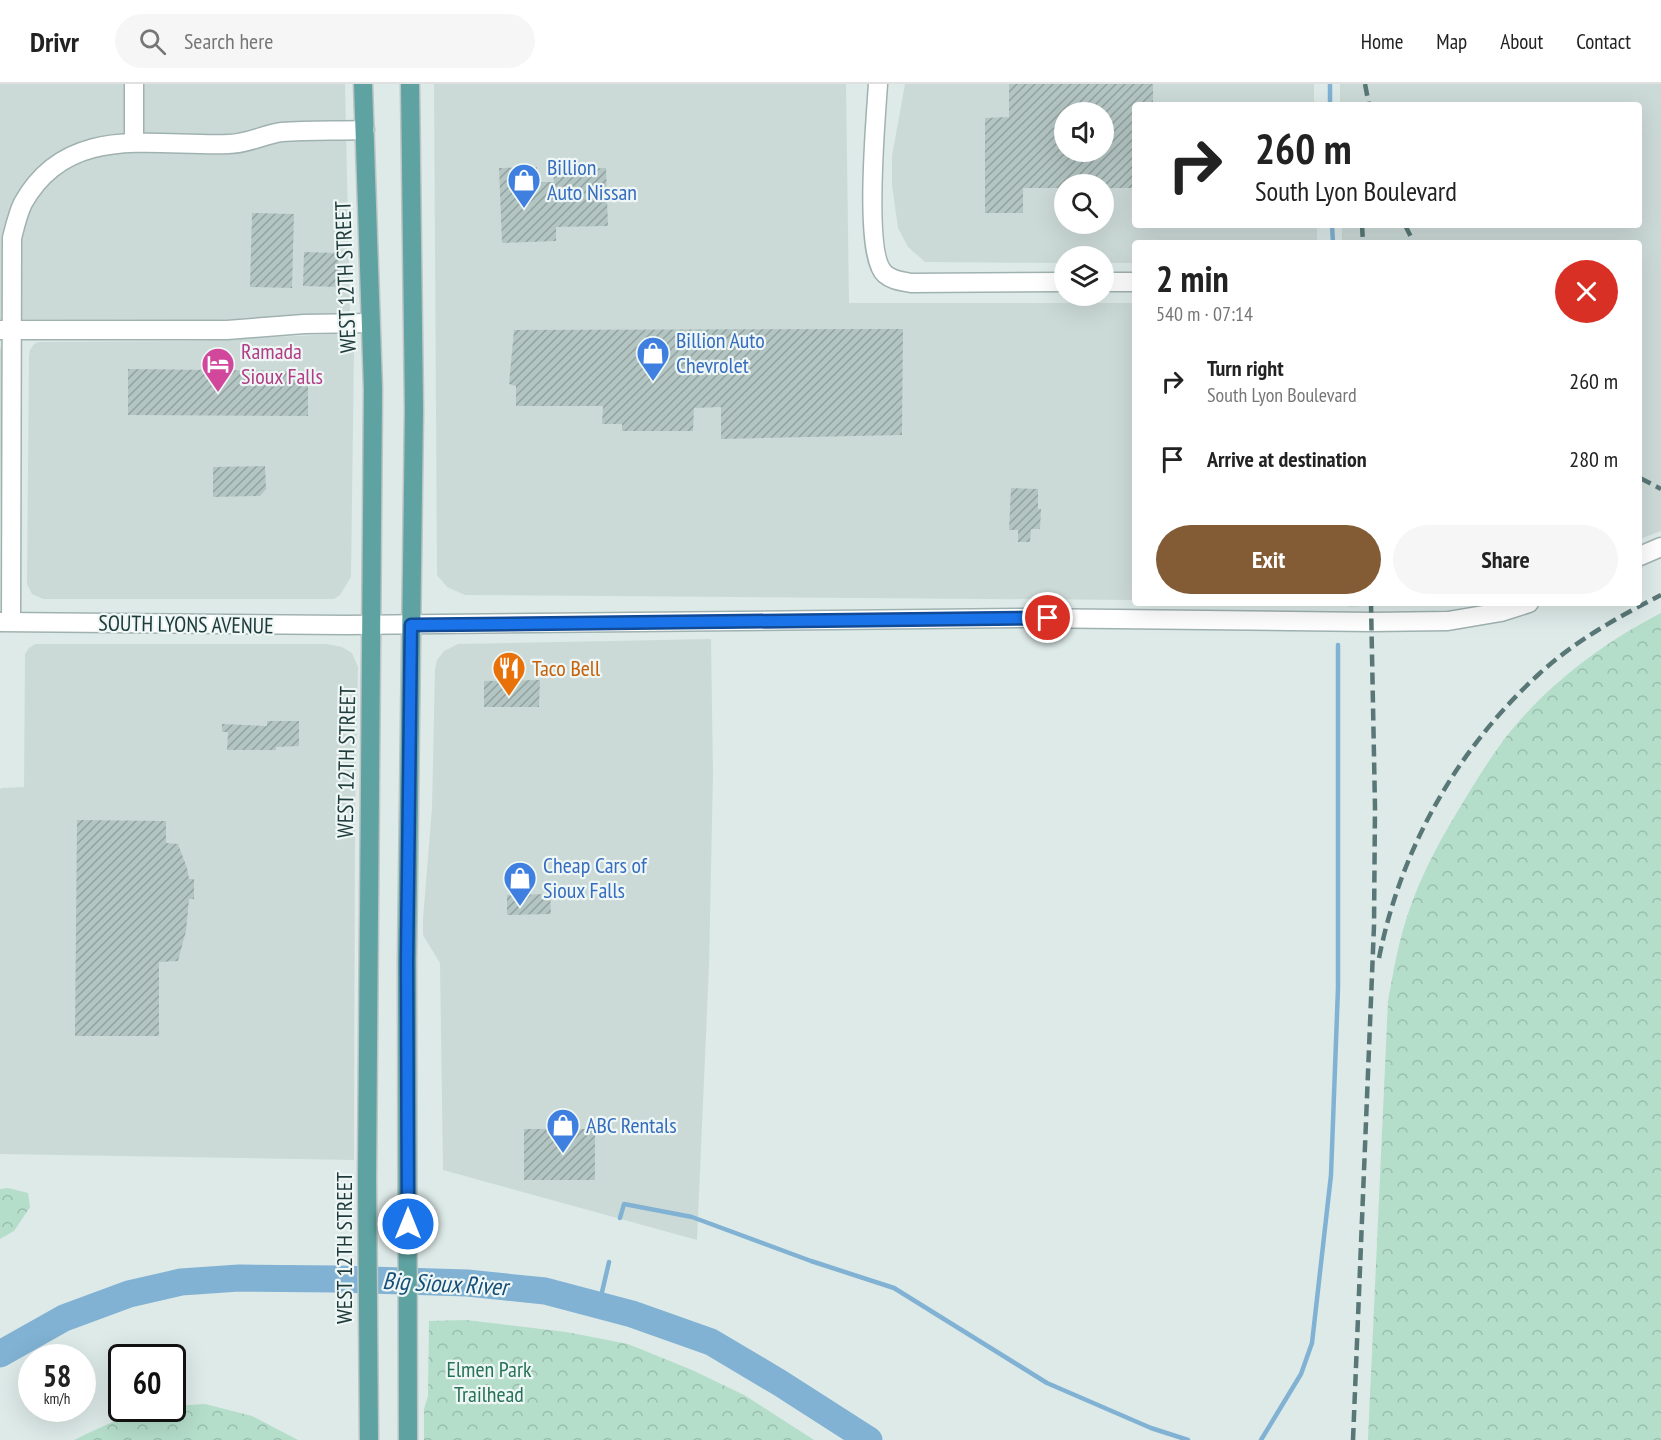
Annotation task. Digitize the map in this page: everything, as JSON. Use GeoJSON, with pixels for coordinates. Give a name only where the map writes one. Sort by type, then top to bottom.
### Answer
{"type":"FeatureCollection","features":[{"type":"Feature","properties":{"kind":"main road","name":"WEST 12TH STREET"},"geometry":{"type":"LineString","coordinates":[[363,84],[373,389],[367,1178],[369,1440]]}},
{"type":"Feature","properties":{"kind":"main road"},"geometry":{"type":"LineString","coordinates":[[408,1440],[407,960],[414,410],[410,84]]}},
{"type":"Feature","properties":{"kind":"street"},"geometry":{"type":"LineString","coordinates":[[134,84],[134,142]]}},
{"type":"Feature","properties":{"kind":"street"},"geometry":{"type":"LineString","coordinates":[[878,84],[874,138],[873,226],[877,255],[884,273],[896,281],[911,283],[1054,282]]}},
{"type":"Feature","properties":{"kind":"street"},"geometry":{"type":"LineString","coordinates":[[6,622],[6,330],[12,237],[22,205],[40,177],[63,159],[92,147],[134,142],[231,144],[280,132],[365,130]]}},
{"type":"Feature","properties":{"kind":"street"},"geometry":{"type":"LineString","coordinates":[[1114,282],[1132,282]]}},
{"type":"Feature","properties":{"kind":"street"},"geometry":{"type":"LineString","coordinates":[[6,330],[227,330],[304,324],[370,323]]}},
{"type":"Feature","properties":{"kind":"street"},"geometry":{"type":"LineString","coordinates":[[1642,555],[1661,547]]}},
{"type":"Feature","properties":{"kind":"street","name":"SOUTH LYONS AVENUE"},"geometry":{"type":"LineString","coordinates":[[6,622],[411,625],[1026,618],[1291,611],[1448,621],[1485,615],[1518,606]]}},
{"type":"Feature","properties":{"kind":"shaded area"},"geometry":{"type":"Polygon","coordinates":[[[0,84],[345,84],[350,313],[216,320],[0,319],[0,84]]]}},
{"type":"Feature","properties":{"kind":"shaded area"},"geometry":{"type":"Polygon","coordinates":[[[434,84],[846,84],[849,303],[1054,303],[1054,306],[1114,306],[1114,303],[1132,303],[1132,600],[465,595],[447,587],[437,575],[434,84]]]}},
{"type":"Feature","properties":{"kind":"shaded area"},"geometry":{"type":"Polygon","coordinates":[[[905,84],[1314,84],[1314,102],[1132,102],[1132,228],[1317,228],[1317,240],[1132,240],[1132,263],[1114,263],[1114,246],[1054,246],[1054,263],[925,262],[908,247],[898,228],[892,185],[892,156],[905,84]]]}},
{"type":"Feature","properties":{"kind":"shaded area"},"geometry":{"type":"Polygon","coordinates":[[[1340,84],[1661,84],[1661,531],[1642,538],[1642,240],[1342,240],[1342,228],[1642,228],[1642,102],[1340,102],[1340,84]]]}},
{"type":"Feature","properties":{"kind":"shaded area"},"geometry":{"type":"Polygon","coordinates":[[[336,334],[348,338],[354,350],[351,577],[340,595],[334,599],[43,599],[32,594],[27,584],[29,356],[34,344],[38,342],[189,341],[336,334]]]}},
{"type":"Feature","properties":{"kind":"shaded area"},"geometry":{"type":"Polygon","coordinates":[[[0,346],[2,352],[0,526],[0,346]]]}},
{"type":"Feature","properties":{"kind":"shaded area"},"geometry":{"type":"Polygon","coordinates":[[[711,639],[713,774],[709,966],[697,1240],[443,1170],[440,963],[423,935],[423,919],[432,808],[435,669],[437,660],[444,651],[458,644],[711,639]]]}},
{"type":"Feature","properties":{"kind":"shaded area"},"geometry":{"type":"Polygon","coordinates":[[[35,644],[326,644],[342,647],[352,653],[358,667],[354,1160],[0,1154],[0,790],[1,788],[24,787],[25,654],[35,644]]]}},
{"type":"Feature","properties":{"kind":"green space"},"geometry":{"type":"Polygon","coordinates":[[[1661,613],[1661,1440],[1368,1440],[1388,1001],[1406,919],[1425,871],[1449,825],[1503,741],[1519,721],[1575,668],[1617,638],[1661,613]]]}},
{"type":"Feature","properties":{"kind":"green space"},"geometry":{"type":"Polygon","coordinates":[[[8,1188],[28,1193],[30,1207],[14,1231],[0,1239],[0,1189],[8,1188]]]}},
{"type":"Feature","properties":{"kind":"green space","name":"Elmen Park Trailhead"},"geometry":{"type":"Polygon","coordinates":[[[466,1320],[566,1332],[628,1344],[692,1370],[744,1395],[814,1440],[424,1440],[424,1409],[428,1396],[429,1321],[466,1320]]]}},
{"type":"Feature","properties":{"kind":"green space"},"geometry":{"type":"Polygon","coordinates":[[[205,1404],[252,1416],[298,1440],[74,1440],[113,1422],[186,1422],[186,1405],[205,1404]]]}},
{"type":"Feature","properties":{"kind":"building"},"geometry":{"type":"Polygon","coordinates":[[[1009,84],[1153,84],[1153,102],[1132,102],[1132,188],[1114,188],[1114,174],[1054,174],[1054,188],[1023,188],[1023,213],[985,213],[985,118],[1009,117],[1009,84]]]}},
{"type":"Feature","properties":{"kind":"building"},"geometry":{"type":"Polygon","coordinates":[[[537,167],[537,182],[554,182],[553,170],[606,168],[608,226],[556,227],[556,241],[502,243],[499,168],[537,167]]]}},
{"type":"Feature","properties":{"kind":"building"},"geometry":{"type":"Polygon","coordinates":[[[252,213],[294,214],[292,288],[250,287],[252,213]]]}},
{"type":"Feature","properties":{"kind":"building"},"geometry":{"type":"Polygon","coordinates":[[[304,252],[339,253],[338,287],[303,286],[304,252]]]}},
{"type":"Feature","properties":{"kind":"building"},"geometry":{"type":"Polygon","coordinates":[[[903,329],[902,435],[721,439],[721,407],[694,408],[693,431],[622,431],[622,424],[602,424],[603,406],[516,406],[516,386],[509,384],[514,330],[903,329]]]}},
{"type":"Feature","properties":{"kind":"building","name":"Ramada Sioux Falls"},"geometry":{"type":"Polygon","coordinates":[[[128,369],[308,371],[308,416],[128,415],[128,369]]]}},
{"type":"Feature","properties":{"kind":"building"},"geometry":{"type":"Polygon","coordinates":[[[265,466],[266,489],[260,496],[213,497],[213,467],[265,466]]]}},
{"type":"Feature","properties":{"kind":"building"},"geometry":{"type":"Polygon","coordinates":[[[1011,488],[1038,489],[1038,509],[1041,509],[1040,529],[1031,529],[1030,542],[1018,542],[1018,530],[1009,530],[1011,488]]]}},
{"type":"Feature","properties":{"kind":"building"},"geometry":{"type":"Polygon","coordinates":[[[540,680],[539,707],[484,707],[484,681],[540,680]]]}},
{"type":"Feature","properties":{"kind":"building"},"geometry":{"type":"Polygon","coordinates":[[[267,721],[299,721],[299,746],[276,747],[276,750],[227,750],[228,732],[222,732],[222,724],[267,726],[267,721]]]}},
{"type":"Feature","properties":{"kind":"building"},"geometry":{"type":"Polygon","coordinates":[[[77,820],[166,821],[166,843],[178,844],[189,879],[194,879],[194,899],[189,899],[186,931],[178,961],[159,962],[159,1036],[75,1036],[77,820]]]}},
{"type":"Feature","properties":{"kind":"building"},"geometry":{"type":"Polygon","coordinates":[[[550,894],[551,914],[507,915],[507,895],[550,894]]]}},
{"type":"Feature","properties":{"kind":"building"},"geometry":{"type":"Polygon","coordinates":[[[524,1129],[595,1129],[595,1180],[524,1180],[524,1129]]]}},
{"type":"Feature","properties":{"kind":"waterway"},"geometry":{"type":"LineString","coordinates":[[1330,84],[1330,102]]}},
{"type":"Feature","properties":{"kind":"waterway"},"geometry":{"type":"LineString","coordinates":[[1332,228],[1333,240]]}},
{"type":"Feature","properties":{"kind":"waterway"},"geometry":{"type":"LineString","coordinates":[[1261,1440],[1301,1374],[1312,1343],[1331,1175],[1338,988],[1338,645]]}},
{"type":"Feature","properties":{"kind":"waterway"},"geometry":{"type":"LineString","coordinates":[[620,1218],[624,1204],[692,1217],[811,1261],[894,1288],[1047,1383],[1151,1428],[1188,1440]]}},
{"type":"Feature","properties":{"kind":"waterway"},"geometry":{"type":"LineString","coordinates":[[599,1305],[609,1262]]}},
{"type":"Feature","properties":{"kind":"waterway","name":"Big Sioux River"},"geometry":{"type":"LineString","coordinates":[[0,1354],[64,1318],[129,1294],[181,1282],[239,1278],[467,1283],[545,1291],[632,1314],[711,1342],[869,1440]]}},
{"type":"Feature","properties":{"kind":"railway"},"geometry":{"type":"LineString","coordinates":[[1365,84],[1368,102]]}},
{"type":"Feature","properties":{"kind":"railway"},"geometry":{"type":"LineString","coordinates":[[1362,228],[1363,240]]}},
{"type":"Feature","properties":{"kind":"railway"},"geometry":{"type":"LineString","coordinates":[[1406,228],[1412,240]]}},
{"type":"Feature","properties":{"kind":"railway"},"geometry":{"type":"LineString","coordinates":[[1642,479],[1661,489]]}},
{"type":"Feature","properties":{"kind":"railway"},"geometry":{"type":"LineString","coordinates":[[1642,605],[1661,595]]}},
{"type":"Feature","properties":{"kind":"railway"},"geometry":{"type":"LineString","coordinates":[[1353,1440],[1374,926],[1375,807],[1371,606]]}},
{"type":"Feature","properties":{"kind":"railway"},"geometry":{"type":"LineString","coordinates":[[1379,958],[1389,917],[1418,840],[1436,803],[1482,735],[1509,703],[1553,662],[1597,630],[1640,606]]}},
{"type":"Feature","properties":{"kind":"place","name":"Billion Auto Nissan"},"geometry":{"type":"Point","coordinates":[524,209]}},
{"type":"Feature","properties":{"kind":"place","name":"Billion Auto Chevrolet"},"geometry":{"type":"Point","coordinates":[653,382]}},
{"type":"Feature","properties":{"kind":"place","name":"Ramada Sioux Falls"},"geometry":{"type":"Point","coordinates":[218,393]}},
{"type":"Feature","properties":{"kind":"place","name":"Taco Bell"},"geometry":{"type":"Point","coordinates":[509,697]}},
{"type":"Feature","properties":{"kind":"place","name":"Cheap Cars of Sioux Falls"},"geometry":{"type":"Point","coordinates":[520,907]}},
{"type":"Feature","properties":{"kind":"place","name":"ABC Rentals"},"geometry":{"type":"Point","coordinates":[563,1154]}},
{"type":"Feature","properties":{"kind":"route"},"geometry":{"type":"LineString","coordinates":[[408,1224],[407,960],[411,625],[1048,618]]}}]}
